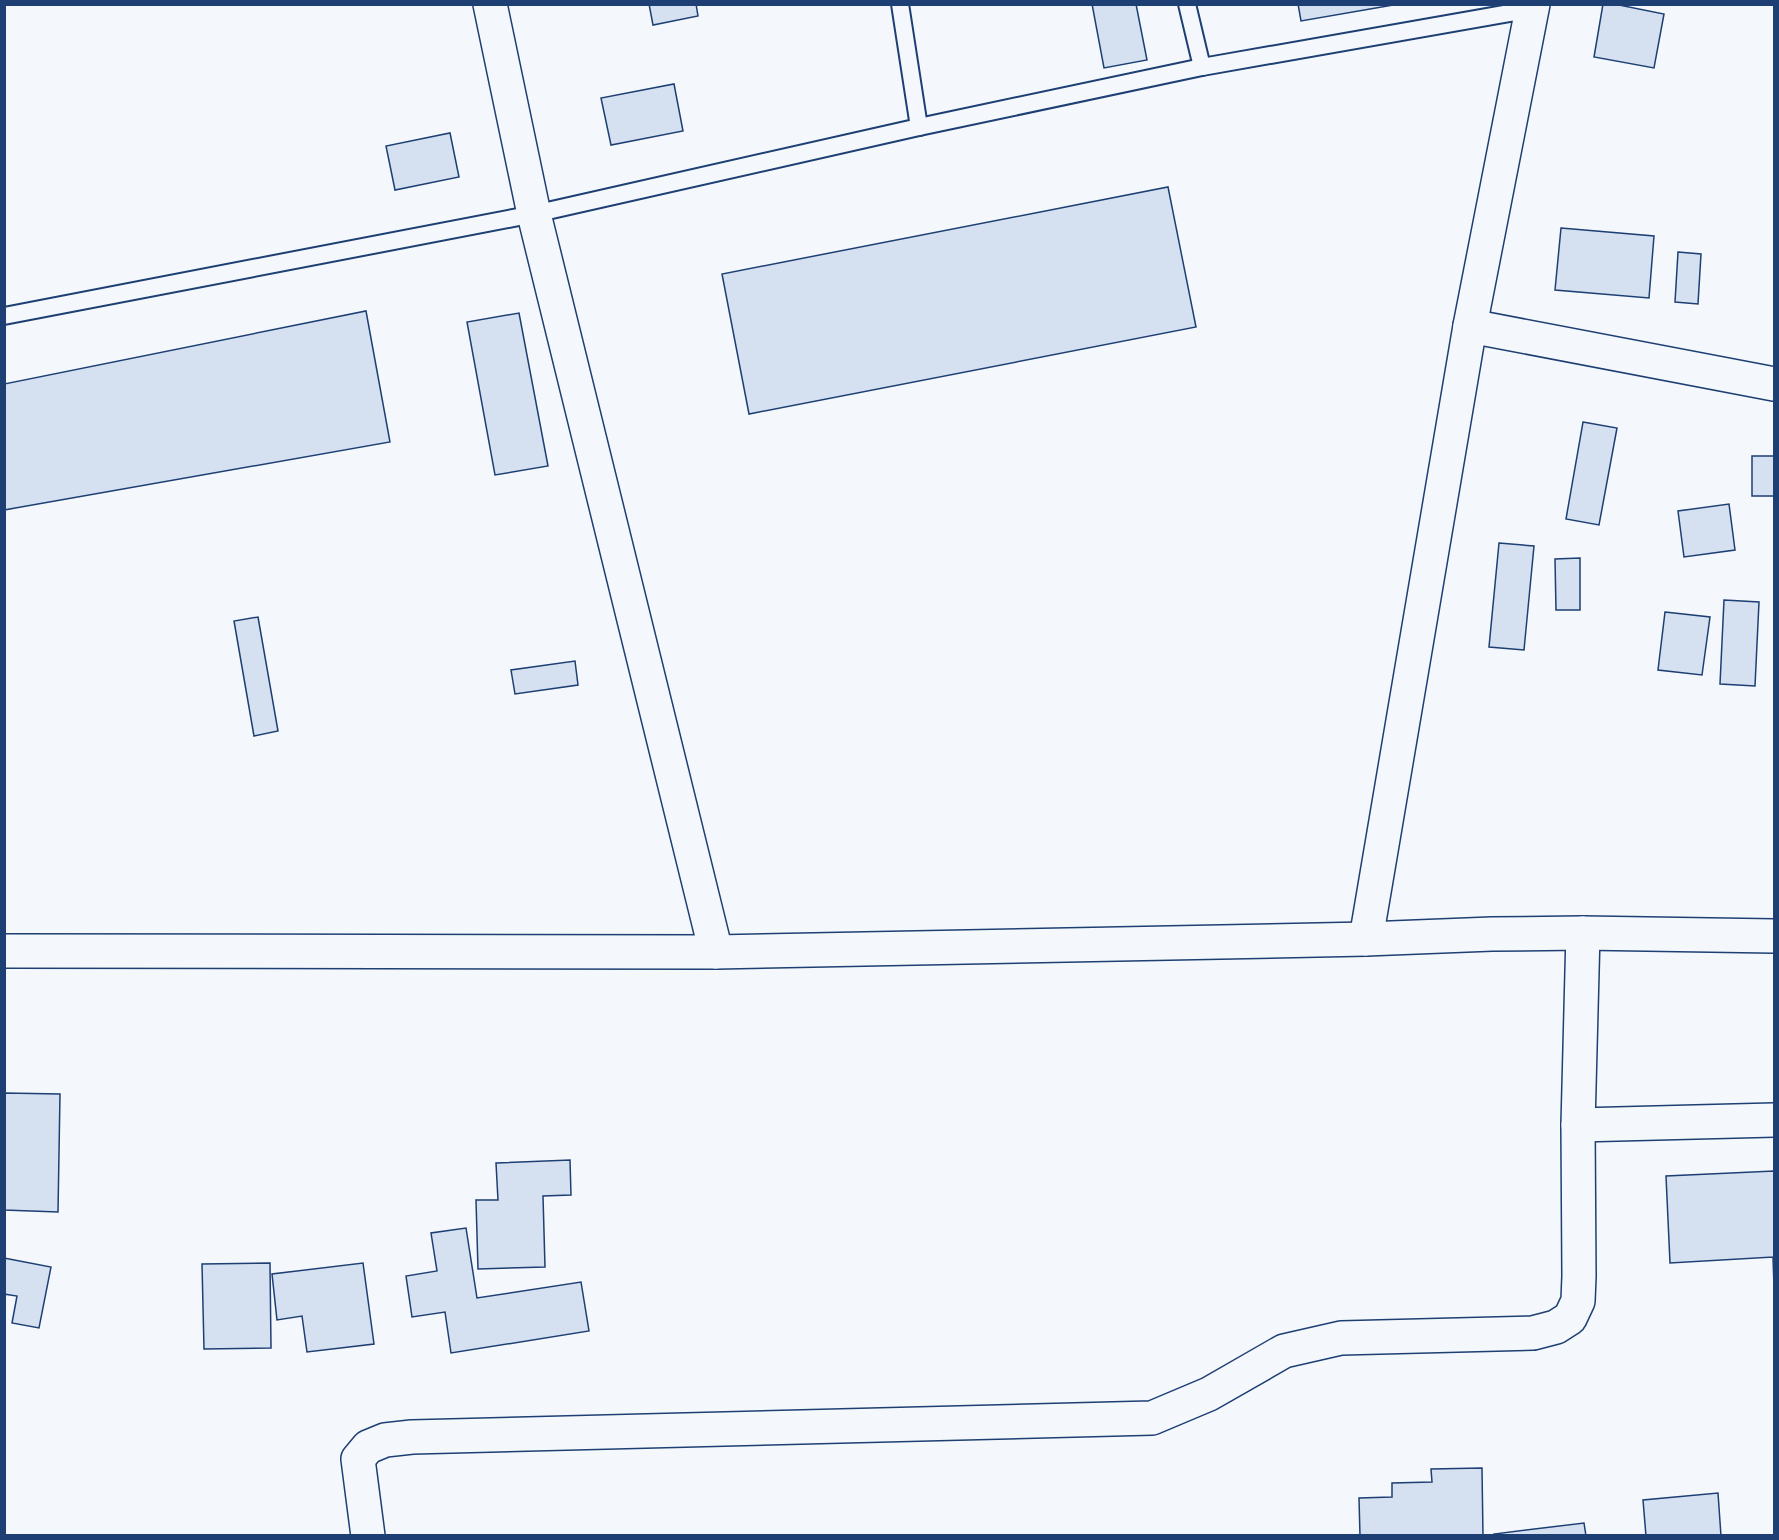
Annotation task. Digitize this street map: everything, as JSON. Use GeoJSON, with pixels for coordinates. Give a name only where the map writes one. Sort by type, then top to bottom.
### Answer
{"type":"FeatureCollection","features":[{"type":"Feature","properties":{"kind":"street"},"geometry":{"type":"LineString","coordinates":[[490,4],[534,214],[716,952]]}},
{"type":"Feature","properties":{"kind":"street"},"geometry":{"type":"LineString","coordinates":[[1366,939],[1470,326],[1532,7]]}},
{"type":"Feature","properties":{"kind":"street"},"geometry":{"type":"LineString","coordinates":[[1470,326],[1774,384]]}},
{"type":"Feature","properties":{"kind":"street"},"geometry":{"type":"LineString","coordinates":[[368,1536],[358,1459],[368,1447],[386,1440],[412,1437],[1152,1418],[1209,1394],[1284,1351],[1341,1338],[1533,1333],[1556,1327],[1570,1318],[1578,1301],[1578,1125],[1582,933]]}},
{"type":"Feature","properties":{"kind":"street"},"geometry":{"type":"LineString","coordinates":[[4,951],[716,952],[1366,939],[1492,934],[1774,936]]}},
{"type":"Feature","properties":{"kind":"street"},"geometry":{"type":"LineString","coordinates":[[1578,1125],[1774,1120]]}},
{"type":"Feature","properties":{"kind":"lane"},"geometry":{"type":"LineString","coordinates":[[900,4],[919,127]]}},
{"type":"Feature","properties":{"kind":"lane"},"geometry":{"type":"LineString","coordinates":[[1187,4],[1202,67]]}},
{"type":"Feature","properties":{"kind":"lane"},"geometry":{"type":"LineString","coordinates":[[4,316],[534,214],[919,127],[1202,67],[1532,7]]}},
{"type":"Feature","properties":{"kind":"building"},"geometry":{"type":"Polygon","coordinates":[[[649,4],[696,4],[698,16],[653,25],[649,4]]]}},
{"type":"Feature","properties":{"kind":"building"},"geometry":{"type":"Polygon","coordinates":[[[1092,4],[1136,4],[1147,60],[1104,68],[1092,4]]]}},
{"type":"Feature","properties":{"kind":"building"},"geometry":{"type":"Polygon","coordinates":[[[1298,4],[1399,4],[1301,21],[1298,4]]]}},
{"type":"Feature","properties":{"kind":"building"},"geometry":{"type":"Polygon","coordinates":[[[1603,4],[1664,14],[1654,68],[1594,57],[1603,4]]]}},
{"type":"Feature","properties":{"kind":"building"},"geometry":{"type":"Polygon","coordinates":[[[674,84],[683,131],[611,145],[601,98],[674,84]]]}},
{"type":"Feature","properties":{"kind":"building"},"geometry":{"type":"Polygon","coordinates":[[[450,133],[459,177],[395,190],[386,146],[450,133]]]}},
{"type":"Feature","properties":{"kind":"building"},"geometry":{"type":"Polygon","coordinates":[[[1168,187],[1196,327],[749,414],[722,274],[1168,187]]]}},
{"type":"Feature","properties":{"kind":"building"},"geometry":{"type":"Polygon","coordinates":[[[1561,228],[1654,236],[1649,298],[1555,290],[1561,228]]]}},
{"type":"Feature","properties":{"kind":"building"},"geometry":{"type":"Polygon","coordinates":[[[1678,252],[1701,254],[1698,304],[1675,302],[1678,252]]]}},
{"type":"Feature","properties":{"kind":"building"},"geometry":{"type":"Polygon","coordinates":[[[366,311],[390,442],[4,510],[4,384],[366,311]]]}},
{"type":"Feature","properties":{"kind":"building"},"geometry":{"type":"Polygon","coordinates":[[[519,313],[548,466],[495,475],[467,322],[519,313]]]}},
{"type":"Feature","properties":{"kind":"building"},"geometry":{"type":"Polygon","coordinates":[[[1583,422],[1617,428],[1599,525],[1566,519],[1583,422]]]}},
{"type":"Feature","properties":{"kind":"building"},"geometry":{"type":"Polygon","coordinates":[[[1752,456],[1774,456],[1774,496],[1752,496],[1752,456]]]}},
{"type":"Feature","properties":{"kind":"building"},"geometry":{"type":"Polygon","coordinates":[[[1729,504],[1735,550],[1684,557],[1678,511],[1729,504]]]}},
{"type":"Feature","properties":{"kind":"building"},"geometry":{"type":"Polygon","coordinates":[[[1499,543],[1534,546],[1524,650],[1489,647],[1499,543]]]}},
{"type":"Feature","properties":{"kind":"building"},"geometry":{"type":"Polygon","coordinates":[[[1580,558],[1580,610],[1556,610],[1555,559],[1580,558]]]}},
{"type":"Feature","properties":{"kind":"building"},"geometry":{"type":"Polygon","coordinates":[[[1724,600],[1759,602],[1755,686],[1720,684],[1724,600]]]}},
{"type":"Feature","properties":{"kind":"building"},"geometry":{"type":"Polygon","coordinates":[[[1665,612],[1710,617],[1702,675],[1658,670],[1665,612]]]}},
{"type":"Feature","properties":{"kind":"building"},"geometry":{"type":"Polygon","coordinates":[[[258,617],[278,731],[254,736],[234,621],[258,617]]]}},
{"type":"Feature","properties":{"kind":"building"},"geometry":{"type":"Polygon","coordinates":[[[575,661],[578,685],[515,694],[511,670],[575,661]]]}},
{"type":"Feature","properties":{"kind":"building"},"geometry":{"type":"Polygon","coordinates":[[[4,1093],[60,1094],[58,1212],[4,1210],[4,1093]]]}},
{"type":"Feature","properties":{"kind":"building"},"geometry":{"type":"Polygon","coordinates":[[[570,1160],[571,1195],[543,1196],[545,1267],[478,1269],[476,1200],[498,1200],[496,1163],[570,1160]]]}},
{"type":"Feature","properties":{"kind":"building"},"geometry":{"type":"Polygon","coordinates":[[[1774,1171],[1774,1287],[1773,1257],[1670,1263],[1666,1176],[1774,1171]]]}},
{"type":"Feature","properties":{"kind":"building"},"geometry":{"type":"Polygon","coordinates":[[[466,1228],[477,1298],[581,1282],[589,1331],[451,1353],[445,1312],[412,1317],[406,1276],[437,1271],[431,1233],[466,1228]]]}},
{"type":"Feature","properties":{"kind":"building"},"geometry":{"type":"Polygon","coordinates":[[[4,1258],[51,1267],[39,1328],[12,1323],[17,1296],[4,1294],[4,1258]]]}},
{"type":"Feature","properties":{"kind":"building"},"geometry":{"type":"Polygon","coordinates":[[[270,1263],[271,1348],[204,1349],[202,1264],[270,1263]]]}},
{"type":"Feature","properties":{"kind":"building"},"geometry":{"type":"Polygon","coordinates":[[[363,1263],[374,1344],[307,1352],[302,1316],[277,1320],[272,1274],[363,1263]]]}},
{"type":"Feature","properties":{"kind":"building"},"geometry":{"type":"Polygon","coordinates":[[[1482,1468],[1483,1536],[1360,1536],[1359,1498],[1392,1497],[1392,1483],[1432,1482],[1431,1469],[1482,1468]]]}},
{"type":"Feature","properties":{"kind":"building"},"geometry":{"type":"Polygon","coordinates":[[[1718,1493],[1721,1536],[1646,1536],[1643,1500],[1718,1493]]]}},
{"type":"Feature","properties":{"kind":"building"},"geometry":{"type":"Polygon","coordinates":[[[1584,1523],[1586,1536],[1495,1536],[1494,1534],[1584,1523]]]}}]}
